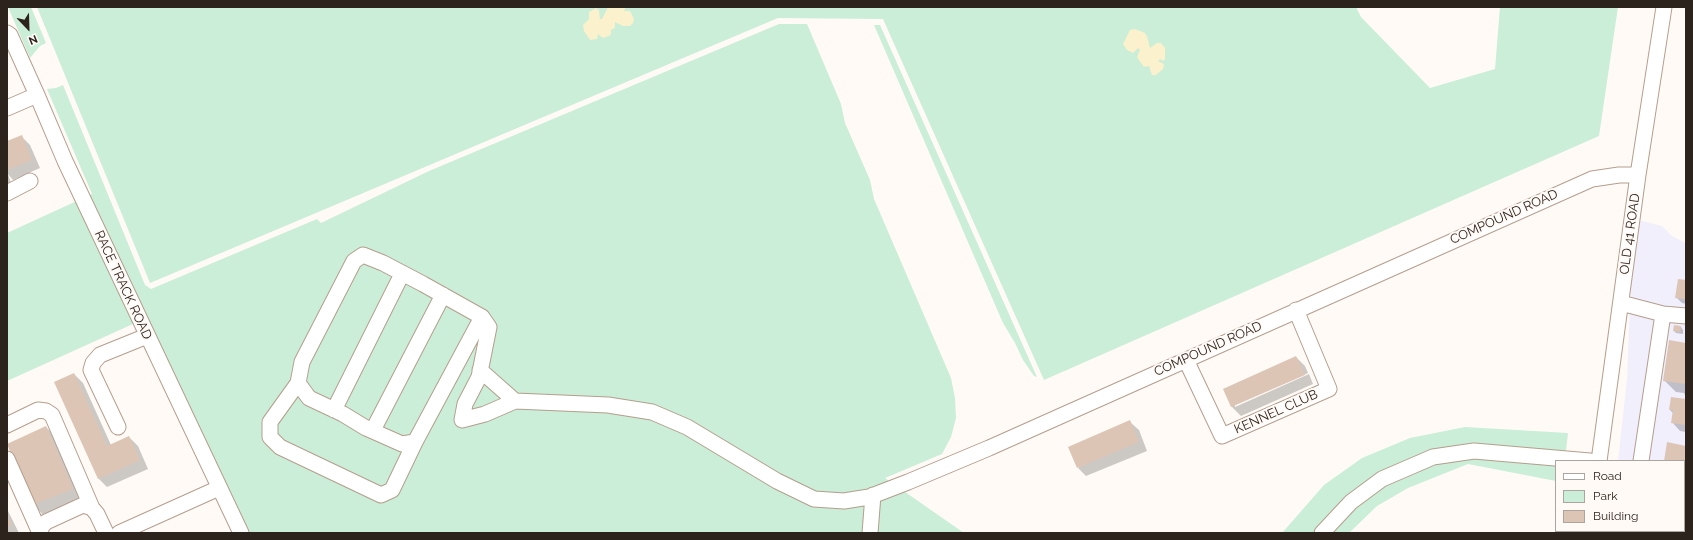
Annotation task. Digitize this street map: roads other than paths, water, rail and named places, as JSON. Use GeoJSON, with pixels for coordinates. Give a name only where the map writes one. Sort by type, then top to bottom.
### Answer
{"type":"FeatureCollection","features":[{"type":"Feature","properties":{"kind":"street","name":"OLD 41 ROAD"},"geometry":{"type":"LineString","coordinates":[[1599,460],[1638,175],[1664,7]]}},
{"type":"Feature","properties":{"kind":"street","name":"RACE TRACK ROAD"},"geometry":{"type":"LineString","coordinates":[[8,34],[37,95],[64,161],[241,533]]}},
{"type":"Feature","properties":{"kind":"street"},"geometry":{"type":"LineString","coordinates":[[7,108],[37,95]]}},
{"type":"Feature","properties":{"kind":"street","name":"COMPOUND ROAD"},"geometry":{"type":"LineString","coordinates":[[515,401],[608,405],[652,412],[687,427],[777,481],[814,498],[844,500],[873,495],[989,448],[1592,179],[1620,175],[1638,175]]}},
{"type":"Feature","properties":{"kind":"street"},"geometry":{"type":"LineString","coordinates":[[7,193],[30,181]]}},
{"type":"Feature","properties":{"kind":"street"},"geometry":{"type":"LineString","coordinates":[[480,370],[515,401],[485,414],[462,420],[465,404],[479,377],[480,370],[488,327],[482,317],[383,263],[363,255],[354,261],[302,362],[298,383],[270,422],[270,437],[280,446],[381,495],[392,490],[415,442],[482,317]]}},
{"type":"Feature","properties":{"kind":"street"},"geometry":{"type":"LineString","coordinates":[[334,410],[402,274]]}},
{"type":"Feature","properties":{"kind":"street"},"geometry":{"type":"LineString","coordinates":[[373,430],[443,295]]}},
{"type":"Feature","properties":{"kind":"street"},"geometry":{"type":"LineString","coordinates":[[1620,303],[1663,314],[1686,316]]}},
{"type":"Feature","properties":{"kind":"street","name":"KENNEL CLUB"},"geometry":{"type":"LineString","coordinates":[[1186,360],[1222,436],[1329,389],[1296,310]]}},
{"type":"Feature","properties":{"kind":"street"},"geometry":{"type":"LineString","coordinates":[[1641,460],[1663,314]]}},
{"type":"Feature","properties":{"kind":"street"},"geometry":{"type":"LineString","coordinates":[[118,427],[91,370],[93,363],[100,355],[147,336]]}},
{"type":"Feature","properties":{"kind":"street"},"geometry":{"type":"LineString","coordinates":[[298,383],[310,398],[373,430],[402,444],[415,442]]}},
{"type":"Feature","properties":{"kind":"street"},"geometry":{"type":"LineString","coordinates":[[7,425],[38,410],[46,411],[52,415],[92,508],[97,514],[106,533]]}},
{"type":"Feature","properties":{"kind":"street"},"geometry":{"type":"LineString","coordinates":[[1322,533],[1351,502],[1382,479],[1433,458],[1474,451],[1578,460]]}},
{"type":"Feature","properties":{"kind":"street"},"geometry":{"type":"LineString","coordinates":[[7,460],[40,533]]}},
{"type":"Feature","properties":{"kind":"street"},"geometry":{"type":"LineString","coordinates":[[119,533],[219,488]]}},
{"type":"Feature","properties":{"kind":"street"},"geometry":{"type":"LineString","coordinates":[[870,533],[873,495]]}},
{"type":"Feature","properties":{"kind":"street"},"geometry":{"type":"LineString","coordinates":[[40,533],[42,526],[46,522],[83,505],[92,508]]}}]}
